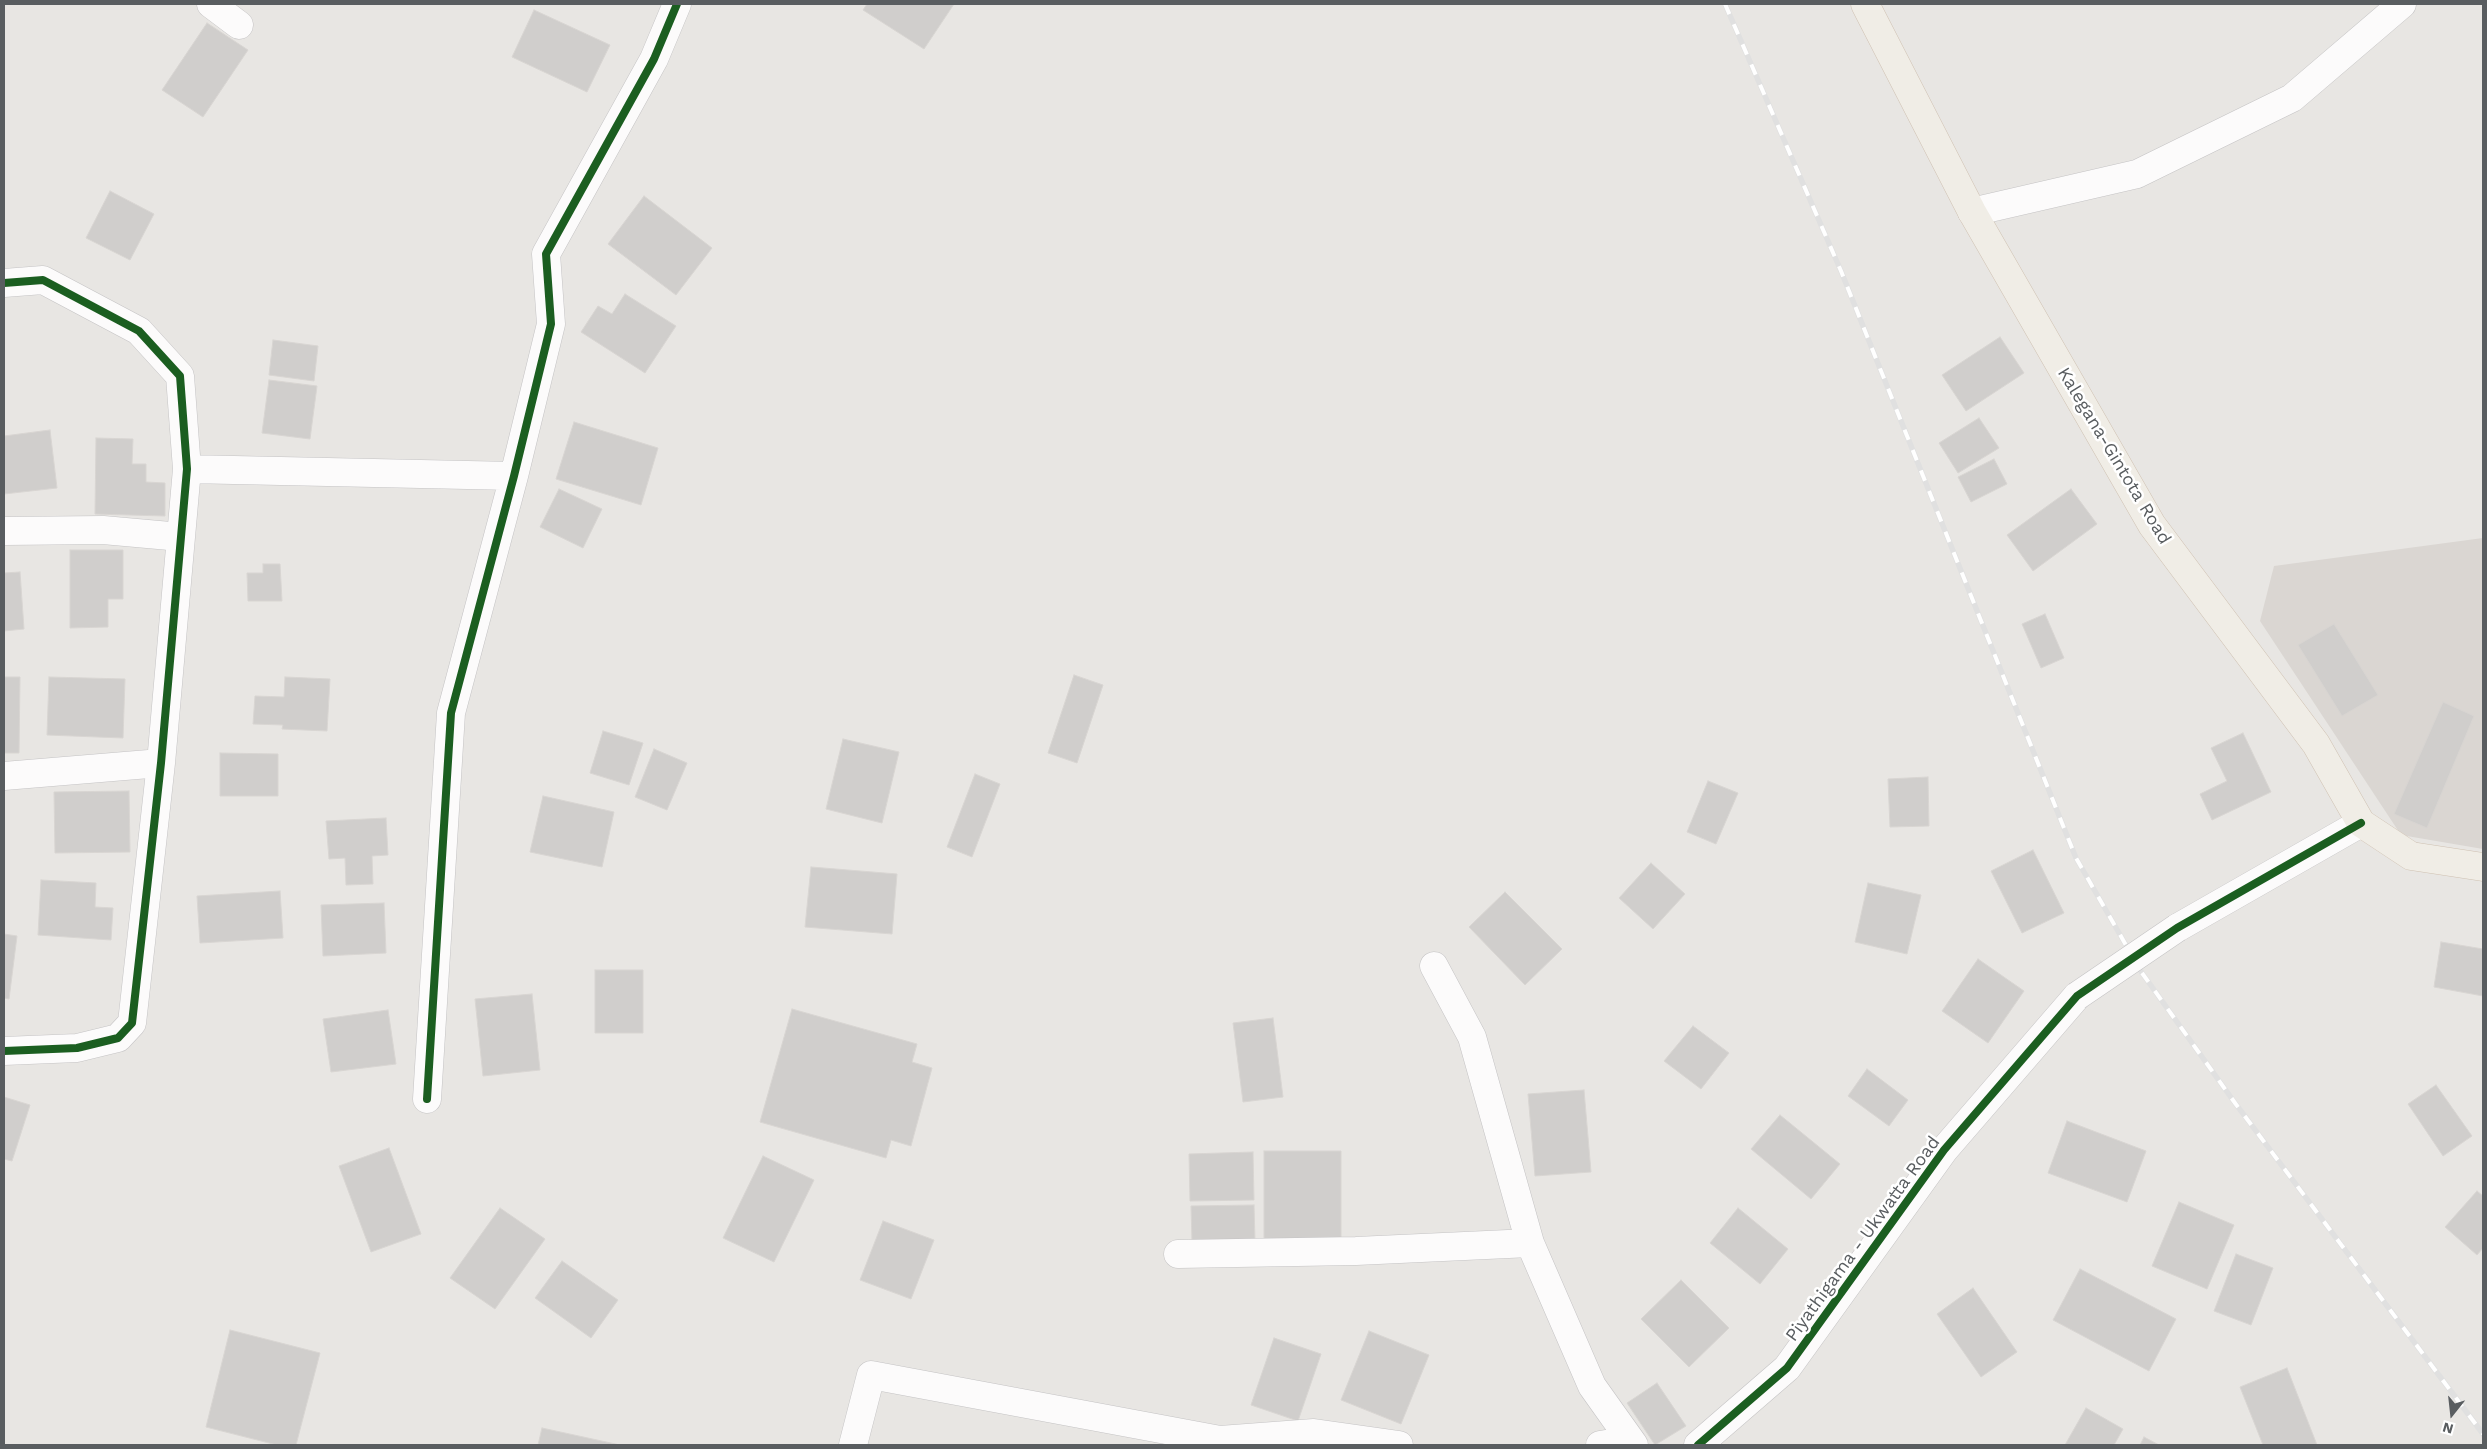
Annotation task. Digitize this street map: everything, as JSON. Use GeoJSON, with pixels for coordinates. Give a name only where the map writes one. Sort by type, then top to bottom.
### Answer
{"type":"FeatureCollection","features":[{"type":"Feature","properties":{"kind":"main road","name":"Kalegana-Gintota Road"},"geometry":{"type":"LineString","coordinates":[[1865,4],[1972,212],[2152,526],[2316,744],[2361,823],[2411,856],[2483,867]]}},
{"type":"Feature","properties":{"kind":"street"},"geometry":{"type":"LineString","coordinates":[[211,4],[239,25]]}},
{"type":"Feature","properties":{"kind":"street"},"geometry":{"type":"LineString","coordinates":[[427,1099],[450,713],[514,476],[551,324],[546,254],[654,59],[677,4]]}},
{"type":"Feature","properties":{"kind":"street"},"geometry":{"type":"LineString","coordinates":[[1972,212],[2137,174],[2292,98],[2402,4]]}},
{"type":"Feature","properties":{"kind":"street"},"geometry":{"type":"LineString","coordinates":[[4,283],[43,280],[139,331],[180,376],[187,469],[161,763],[132,1023],[118,1038],[77,1048],[4,1051]]}},
{"type":"Feature","properties":{"kind":"street"},"geometry":{"type":"LineString","coordinates":[[187,469],[514,476]]}},
{"type":"Feature","properties":{"kind":"street"},"geometry":{"type":"LineString","coordinates":[[4,531],[103,530],[181,537]]}},
{"type":"Feature","properties":{"kind":"street"},"geometry":{"type":"LineString","coordinates":[[4,776],[161,763]]}},
{"type":"Feature","properties":{"kind":"street","name":"Piyathigama - Ukwatta Road"},"geometry":{"type":"LineString","coordinates":[[1698,1445],[1788,1368],[1944,1150],[2077,996],[2177,928],[2361,823]]}},
{"type":"Feature","properties":{"kind":"street"},"geometry":{"type":"LineString","coordinates":[[1434,966],[1472,1037],[1530,1243],[1592,1386],[1632,1443]]}},
{"type":"Feature","properties":{"kind":"street"},"geometry":{"type":"LineString","coordinates":[[1178,1254],[1356,1251],[1530,1243]]}},
{"type":"Feature","properties":{"kind":"street"},"geometry":{"type":"LineString","coordinates":[[853,1445],[871,1375],[1220,1440],[1314,1433],[1399,1445]]}},
{"type":"Feature","properties":{"kind":"street"},"geometry":{"type":"LineString","coordinates":[[1600,1445],[1632,1443]]}},
{"type":"Feature","properties":{"kind":"shaded area"},"geometry":{"type":"Polygon","coordinates":[[[2483,538],[2483,849],[2401,835],[2260,621],[2274,566],[2483,538]]]}},
{"type":"Feature","properties":{"kind":"building"},"geometry":{"type":"Polygon","coordinates":[[[867,4],[954,4],[924,49],[863,10],[867,4]]]}},
{"type":"Feature","properties":{"kind":"building"},"geometry":{"type":"Polygon","coordinates":[[[534,10],[610,45],[587,92],[512,57],[534,10]]]}},
{"type":"Feature","properties":{"kind":"building"},"geometry":{"type":"Polygon","coordinates":[[[207,23],[248,50],[203,117],[162,90],[207,23]]]}},
{"type":"Feature","properties":{"kind":"building"},"geometry":{"type":"Polygon","coordinates":[[[110,191],[154,214],[130,260],[86,238],[110,191]]]}},
{"type":"Feature","properties":{"kind":"building"},"geometry":{"type":"Polygon","coordinates":[[[644,196],[712,248],[676,295],[608,244],[644,196]]]}},
{"type":"Feature","properties":{"kind":"building"},"geometry":{"type":"Polygon","coordinates":[[[625,294],[676,326],[645,373],[581,332],[598,306],[612,314],[625,294]]]}},
{"type":"Feature","properties":{"kind":"building"},"geometry":{"type":"Polygon","coordinates":[[[2000,337],[2024,373],[1966,411],[1942,375],[2000,337]]]}},
{"type":"Feature","properties":{"kind":"building"},"geometry":{"type":"Polygon","coordinates":[[[273,340],[318,346],[314,381],[269,375],[273,340]]]}},
{"type":"Feature","properties":{"kind":"building"},"geometry":{"type":"Polygon","coordinates":[[[269,380],[317,386],[310,439],[262,433],[269,380]]]}},
{"type":"Feature","properties":{"kind":"building"},"geometry":{"type":"Polygon","coordinates":[[[1979,418],[1999,448],[1958,473],[1939,443],[1979,418]]]}},
{"type":"Feature","properties":{"kind":"building"},"geometry":{"type":"Polygon","coordinates":[[[574,422],[658,448],[641,505],[556,479],[574,422]]]}},
{"type":"Feature","properties":{"kind":"building"},"geometry":{"type":"Polygon","coordinates":[[[50,430],[57,488],[4,494],[4,436],[50,430]]]}},
{"type":"Feature","properties":{"kind":"building"},"geometry":{"type":"Polygon","coordinates":[[[96,438],[133,439],[132,464],[146,464],[146,482],[165,483],[165,516],[95,514],[96,438]]]}},
{"type":"Feature","properties":{"kind":"building"},"geometry":{"type":"Polygon","coordinates":[[[1994,459],[2007,484],[1971,502],[1958,477],[1994,459]]]}},
{"type":"Feature","properties":{"kind":"building"},"geometry":{"type":"Polygon","coordinates":[[[559,489],[602,509],[583,548],[540,527],[559,489]]]}},
{"type":"Feature","properties":{"kind":"building"},"geometry":{"type":"Polygon","coordinates":[[[2071,489],[2097,524],[2033,571],[2007,535],[2071,489]]]}},
{"type":"Feature","properties":{"kind":"building"},"geometry":{"type":"Polygon","coordinates":[[[70,550],[123,550],[123,599],[108,599],[108,627],[70,628],[70,550]]]}},
{"type":"Feature","properties":{"kind":"building"},"geometry":{"type":"Polygon","coordinates":[[[263,564],[280,564],[282,601],[248,601],[247,573],[263,573],[263,564]]]}},
{"type":"Feature","properties":{"kind":"building"},"geometry":{"type":"Polygon","coordinates":[[[20,572],[24,629],[4,631],[4,573],[20,572]]]}},
{"type":"Feature","properties":{"kind":"building"},"geometry":{"type":"Polygon","coordinates":[[[2045,614],[2064,658],[2041,668],[2022,624],[2045,614]]]}},
{"type":"Feature","properties":{"kind":"building"},"geometry":{"type":"Polygon","coordinates":[[[2334,624],[2378,695],[2342,716],[2298,645],[2334,624]]]}},
{"type":"Feature","properties":{"kind":"building"},"geometry":{"type":"Polygon","coordinates":[[[1074,675],[1103,685],[1077,763],[1048,753],[1074,675]]]}},
{"type":"Feature","properties":{"kind":"building"},"geometry":{"type":"Polygon","coordinates":[[[4,677],[20,677],[19,753],[4,753],[4,677]]]}},
{"type":"Feature","properties":{"kind":"building"},"geometry":{"type":"Polygon","coordinates":[[[49,677],[125,679],[123,738],[47,735],[49,677]]]}},
{"type":"Feature","properties":{"kind":"building"},"geometry":{"type":"Polygon","coordinates":[[[285,677],[330,679],[327,731],[282,729],[283,725],[253,724],[255,696],[284,697],[285,677]]]}},
{"type":"Feature","properties":{"kind":"building"},"geometry":{"type":"Polygon","coordinates":[[[2443,702],[2474,716],[2427,828],[2394,814],[2443,702]]]}},
{"type":"Feature","properties":{"kind":"building"},"geometry":{"type":"Polygon","coordinates":[[[603,731],[643,743],[629,785],[590,773],[603,731]]]}},
{"type":"Feature","properties":{"kind":"building"},"geometry":{"type":"Polygon","coordinates":[[[2243,733],[2271,792],[2212,820],[2200,794],[2227,781],[2211,748],[2243,733]]]}},
{"type":"Feature","properties":{"kind":"building"},"geometry":{"type":"Polygon","coordinates":[[[843,739],[899,752],[882,823],[826,809],[843,739]]]}},
{"type":"Feature","properties":{"kind":"building"},"geometry":{"type":"Polygon","coordinates":[[[654,749],[687,763],[667,810],[635,797],[654,749]]]}},
{"type":"Feature","properties":{"kind":"building"},"geometry":{"type":"Polygon","coordinates":[[[220,753],[278,754],[278,796],[220,796],[220,753]]]}},
{"type":"Feature","properties":{"kind":"building"},"geometry":{"type":"Polygon","coordinates":[[[975,774],[1000,784],[972,857],[947,847],[975,774]]]}},
{"type":"Feature","properties":{"kind":"building"},"geometry":{"type":"Polygon","coordinates":[[[1928,777],[1929,826],[1890,827],[1888,779],[1928,777]]]}},
{"type":"Feature","properties":{"kind":"building"},"geometry":{"type":"Polygon","coordinates":[[[1708,781],[1738,793],[1716,844],[1687,832],[1708,781]]]}},
{"type":"Feature","properties":{"kind":"building"},"geometry":{"type":"Polygon","coordinates":[[[129,791],[130,852],[55,853],[54,792],[129,791]]]}},
{"type":"Feature","properties":{"kind":"building"},"geometry":{"type":"Polygon","coordinates":[[[543,796],[614,812],[602,867],[530,852],[543,796]]]}},
{"type":"Feature","properties":{"kind":"building"},"geometry":{"type":"Polygon","coordinates":[[[386,818],[388,855],[372,856],[373,884],[346,885],[345,858],[329,859],[326,821],[386,818]]]}},
{"type":"Feature","properties":{"kind":"building"},"geometry":{"type":"Polygon","coordinates":[[[2033,850],[2064,913],[2022,933],[1991,871],[2033,850]]]}},
{"type":"Feature","properties":{"kind":"building"},"geometry":{"type":"Polygon","coordinates":[[[1651,863],[1685,894],[1653,929],[1619,898],[1651,863]]]}},
{"type":"Feature","properties":{"kind":"building"},"geometry":{"type":"Polygon","coordinates":[[[811,867],[897,874],[892,934],[805,927],[811,867]]]}},
{"type":"Feature","properties":{"kind":"building"},"geometry":{"type":"Polygon","coordinates":[[[41,880],[96,883],[95,907],[113,908],[111,940],[38,935],[41,880]]]}},
{"type":"Feature","properties":{"kind":"building"},"geometry":{"type":"Polygon","coordinates":[[[1868,883],[1921,895],[1907,954],[1855,942],[1868,883]]]}},
{"type":"Feature","properties":{"kind":"building"},"geometry":{"type":"Polygon","coordinates":[[[280,891],[283,938],[200,943],[197,896],[280,891]]]}},
{"type":"Feature","properties":{"kind":"building"},"geometry":{"type":"Polygon","coordinates":[[[1505,892],[1562,949],[1525,985],[1469,927],[1505,892]]]}},
{"type":"Feature","properties":{"kind":"building"},"geometry":{"type":"Polygon","coordinates":[[[384,903],[386,953],[323,956],[321,905],[384,903]]]}},
{"type":"Feature","properties":{"kind":"building"},"geometry":{"type":"Polygon","coordinates":[[[4,934],[17,936],[9,999],[4,998],[4,934]]]}},
{"type":"Feature","properties":{"kind":"building"},"geometry":{"type":"Polygon","coordinates":[[[2441,942],[2483,949],[2483,996],[2434,987],[2441,942]]]}},
{"type":"Feature","properties":{"kind":"building"},"geometry":{"type":"Polygon","coordinates":[[[1978,959],[2024,991],[1988,1043],[1942,1011],[1978,959]]]}},
{"type":"Feature","properties":{"kind":"building"},"geometry":{"type":"Polygon","coordinates":[[[595,970],[643,970],[643,1033],[595,1033],[595,970]]]}},
{"type":"Feature","properties":{"kind":"building"},"geometry":{"type":"Polygon","coordinates":[[[532,994],[540,1070],[483,1076],[475,999],[532,994]]]}},
{"type":"Feature","properties":{"kind":"building"},"geometry":{"type":"Polygon","coordinates":[[[792,1009],[917,1044],[912,1062],[932,1068],[911,1146],[891,1140],[886,1158],[760,1122],[792,1009]]]}},
{"type":"Feature","properties":{"kind":"building"},"geometry":{"type":"Polygon","coordinates":[[[388,1010],[396,1064],[331,1072],[323,1019],[388,1010]]]}},
{"type":"Feature","properties":{"kind":"building"},"geometry":{"type":"Polygon","coordinates":[[[1273,1018],[1283,1097],[1243,1102],[1233,1023],[1273,1018]]]}},
{"type":"Feature","properties":{"kind":"building"},"geometry":{"type":"Polygon","coordinates":[[[1693,1026],[1729,1053],[1701,1089],[1664,1061],[1693,1026]]]}},
{"type":"Feature","properties":{"kind":"building"},"geometry":{"type":"Polygon","coordinates":[[[1867,1069],[1908,1100],[1889,1126],[1848,1096],[1867,1069]]]}},
{"type":"Feature","properties":{"kind":"building"},"geometry":{"type":"Polygon","coordinates":[[[2436,1085],[2472,1136],[2443,1156],[2408,1104],[2436,1085]]]}},
{"type":"Feature","properties":{"kind":"building"},"geometry":{"type":"Polygon","coordinates":[[[1584,1090],[1591,1172],[1535,1176],[1528,1094],[1584,1090]]]}},
{"type":"Feature","properties":{"kind":"building"},"geometry":{"type":"Polygon","coordinates":[[[4,1097],[30,1105],[12,1161],[4,1159],[4,1097]]]}},
{"type":"Feature","properties":{"kind":"building"},"geometry":{"type":"Polygon","coordinates":[[[1780,1115],[1840,1164],[1811,1199],[1751,1149],[1780,1115]]]}},
{"type":"Feature","properties":{"kind":"building"},"geometry":{"type":"Polygon","coordinates":[[[2067,1121],[2146,1151],[2127,1202],[2048,1173],[2067,1121]]]}},
{"type":"Feature","properties":{"kind":"building"},"geometry":{"type":"Polygon","coordinates":[[[389,1148],[421,1234],[371,1252],[339,1166],[389,1148]]]}},
{"type":"Feature","properties":{"kind":"building"},"geometry":{"type":"Polygon","coordinates":[[[1264,1151],[1341,1151],[1341,1241],[1264,1241],[1264,1151]]]}},
{"type":"Feature","properties":{"kind":"building"},"geometry":{"type":"Polygon","coordinates":[[[1253,1152],[1254,1200],[1190,1201],[1189,1154],[1253,1152]]]}},
{"type":"Feature","properties":{"kind":"building"},"geometry":{"type":"Polygon","coordinates":[[[763,1156],[814,1180],[774,1262],[723,1238],[763,1156]]]}},
{"type":"Feature","properties":{"kind":"building"},"geometry":{"type":"Polygon","coordinates":[[[2477,1191],[2483,1196],[2483,1248],[2477,1255],[2445,1227],[2477,1191]]]}},
{"type":"Feature","properties":{"kind":"building"},"geometry":{"type":"Polygon","coordinates":[[[2179,1202],[2234,1225],[2207,1289],[2152,1266],[2179,1202]]]}},
{"type":"Feature","properties":{"kind":"building"},"geometry":{"type":"Polygon","coordinates":[[[1254,1205],[1255,1241],[1192,1242],[1191,1206],[1254,1205]]]}},
{"type":"Feature","properties":{"kind":"building"},"geometry":{"type":"Polygon","coordinates":[[[500,1208],[545,1239],[495,1309],[450,1278],[500,1208]]]}},
{"type":"Feature","properties":{"kind":"building"},"geometry":{"type":"Polygon","coordinates":[[[1738,1208],[1788,1249],[1760,1284],[1710,1243],[1738,1208]]]}},
{"type":"Feature","properties":{"kind":"building"},"geometry":{"type":"Polygon","coordinates":[[[883,1221],[934,1240],[911,1299],[860,1280],[883,1221]]]}},
{"type":"Feature","properties":{"kind":"building"},"geometry":{"type":"Polygon","coordinates":[[[2236,1254],[2273,1268],[2251,1325],[2214,1311],[2236,1254]]]}},
{"type":"Feature","properties":{"kind":"building"},"geometry":{"type":"Polygon","coordinates":[[[562,1261],[618,1300],[591,1338],[535,1298],[562,1261]]]}},
{"type":"Feature","properties":{"kind":"building"},"geometry":{"type":"Polygon","coordinates":[[[2080,1269],[2176,1319],[2149,1371],[2053,1320],[2080,1269]]]}},
{"type":"Feature","properties":{"kind":"building"},"geometry":{"type":"Polygon","coordinates":[[[1681,1280],[1729,1328],[1689,1367],[1641,1319],[1681,1280]]]}},
{"type":"Feature","properties":{"kind":"building"},"geometry":{"type":"Polygon","coordinates":[[[1973,1288],[2017,1352],[1981,1377],[1937,1314],[1973,1288]]]}},
{"type":"Feature","properties":{"kind":"building"},"geometry":{"type":"Polygon","coordinates":[[[230,1330],[320,1353],[296,1445],[277,1445],[206,1427],[230,1330]]]}},
{"type":"Feature","properties":{"kind":"building"},"geometry":{"type":"Polygon","coordinates":[[[1369,1331],[1429,1355],[1401,1424],[1341,1400],[1369,1331]]]}},
{"type":"Feature","properties":{"kind":"building"},"geometry":{"type":"Polygon","coordinates":[[[1274,1338],[1321,1354],[1298,1421],[1251,1405],[1274,1338]]]}},
{"type":"Feature","properties":{"kind":"building"},"geometry":{"type":"Polygon","coordinates":[[[2287,1368],[2317,1445],[2263,1445],[2240,1387],[2287,1368]]]}},
{"type":"Feature","properties":{"kind":"building"},"geometry":{"type":"Polygon","coordinates":[[[1657,1383],[1686,1426],[1655,1445],[1627,1403],[1657,1383]]]}},
{"type":"Feature","properties":{"kind":"building"},"geometry":{"type":"Polygon","coordinates":[[[2086,1408],[2123,1429],[2114,1445],[2065,1445],[2086,1408]]]}},
{"type":"Feature","properties":{"kind":"building"},"geometry":{"type":"Polygon","coordinates":[[[542,1428],[620,1445],[538,1445],[542,1428]]]}},
{"type":"Feature","properties":{"kind":"building"},"geometry":{"type":"Polygon","coordinates":[[[2144,1437],[2159,1445],[2140,1445],[2144,1437]]]}},
{"type":"Feature","properties":{"kind":"railway"},"geometry":{"type":"LineString","coordinates":[[1725,4],[1841,271],[2076,858],[2142,973],[2235,1103],[2483,1434]]}},
{"type":"Feature","properties":{"kind":"cycle path"},"geometry":{"type":"LineString","coordinates":[[427,1099],[451,713],[514,476],[551,324],[546,254],[654,59],[677,4]]}},
{"type":"Feature","properties":{"kind":"cycle path"},"geometry":{"type":"LineString","coordinates":[[4,283],[43,280],[139,331],[180,376],[187,469],[161,763],[132,1023],[118,1038],[77,1048],[4,1051]]}},
{"type":"Feature","properties":{"kind":"cycle path"},"geometry":{"type":"LineString","coordinates":[[1698,1445],[1787,1368],[1944,1150],[2077,996],[2177,928],[2361,823]]}}]}
